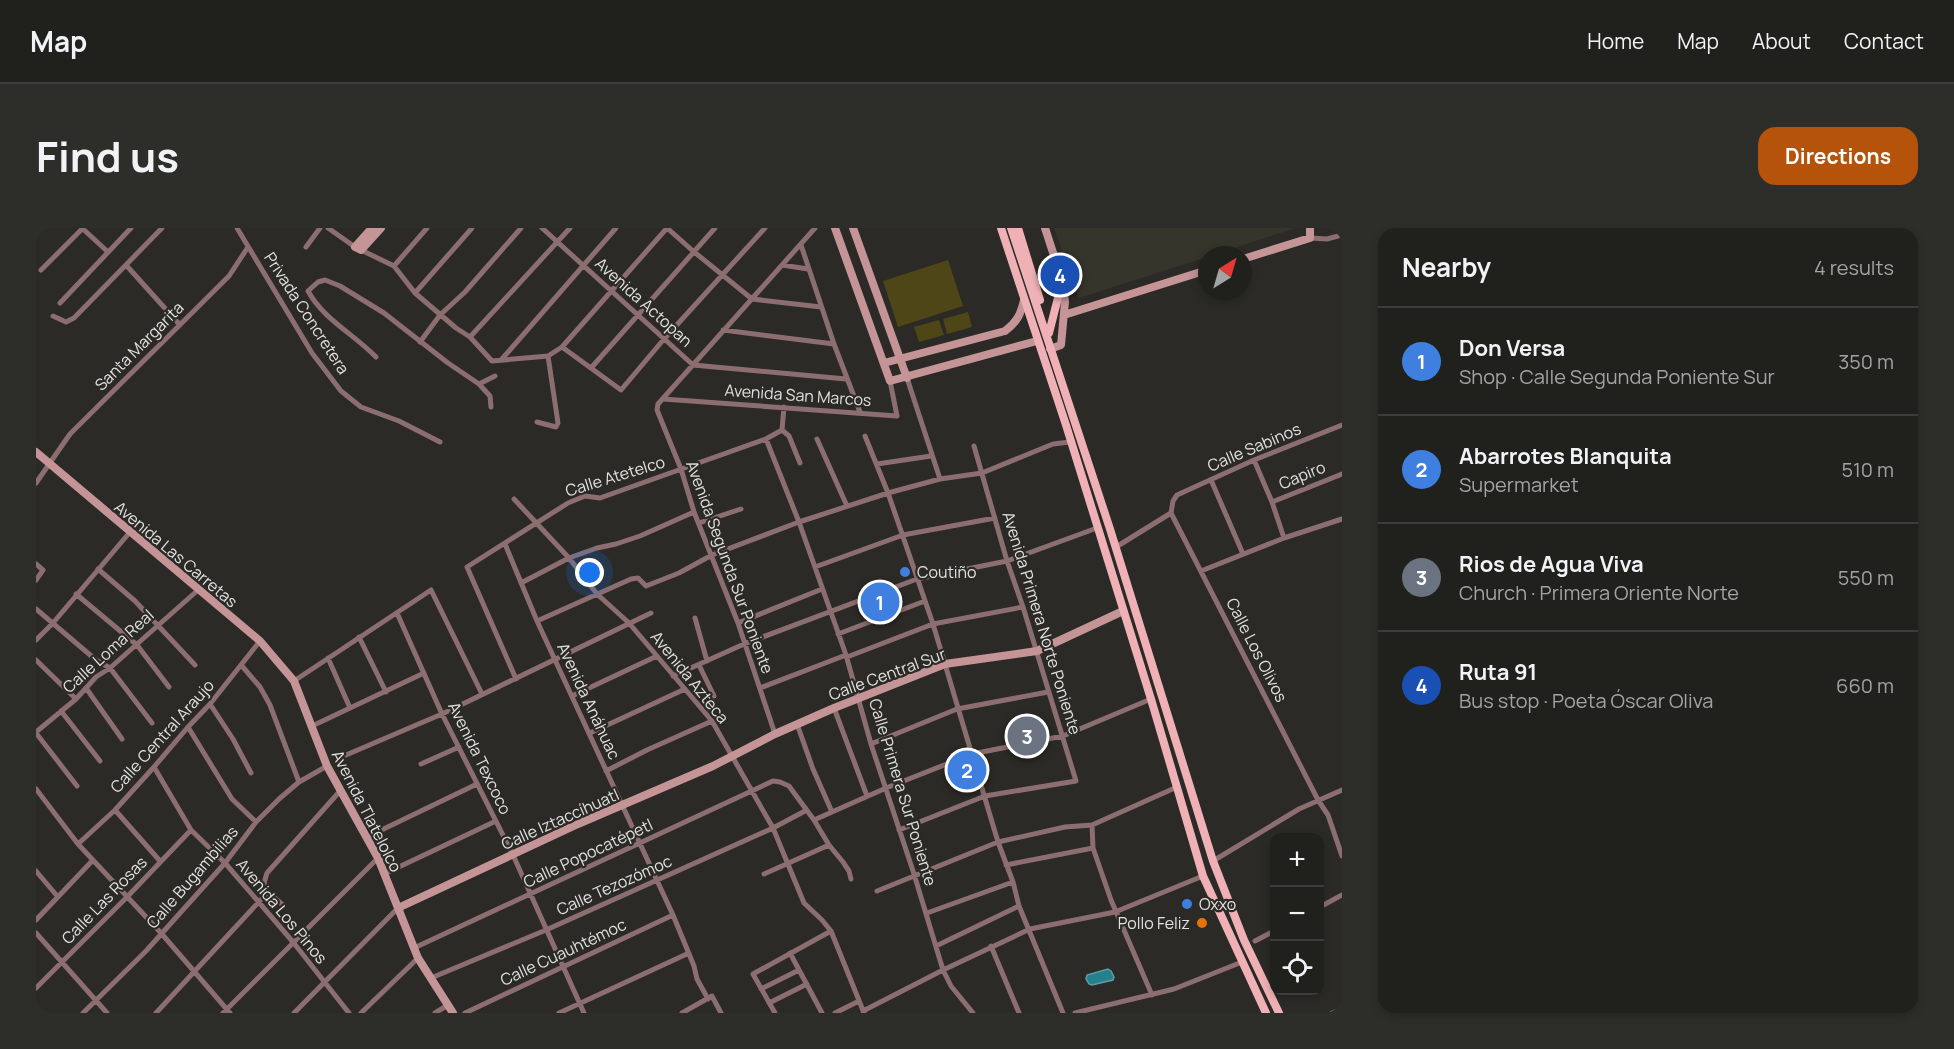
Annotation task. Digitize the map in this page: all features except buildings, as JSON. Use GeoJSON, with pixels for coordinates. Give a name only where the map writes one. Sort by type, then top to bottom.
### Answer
{"type":"FeatureCollection","features":[{"type":"Feature","properties":{"kind":"main road"},"geometry":{"type":"LineString","coordinates":[[999,228],[1066,425],[1203,876],[1266,1013]]}},
{"type":"Feature","properties":{"kind":"main road"},"geometry":{"type":"LineString","coordinates":[[1011,228],[1116,547],[1213,861],[1244,940],[1279,1013]]}},
{"type":"Feature","properties":{"kind":"main road"},"geometry":{"type":"LineString","coordinates":[[1018,228],[1048,336]]}},
{"type":"Feature","properties":{"kind":"main road"},"geometry":{"type":"LineString","coordinates":[[1048,336],[1062,282]]}},
{"type":"Feature","properties":{"kind":"street"},"geometry":{"type":"LineString","coordinates":[[41,270],[83,228],[108,252]]}},
{"type":"Feature","properties":{"kind":"street"},"geometry":{"type":"LineString","coordinates":[[60,303],[131,228]]}},
{"type":"Feature","properties":{"kind":"street"},"geometry":{"type":"LineString","coordinates":[[53,316],[66,322],[74,318],[162,228]]}},
{"type":"Feature","properties":{"kind":"street","name":"Privada Concretera"},"geometry":{"type":"LineString","coordinates":[[237,228],[312,353],[341,390],[361,406],[440,441]]}},
{"type":"Feature","properties":{"kind":"street"},"geometry":{"type":"LineString","coordinates":[[306,247],[320,228]]}},
{"type":"Feature","properties":{"kind":"street"},"geometry":{"type":"LineString","coordinates":[[327,228],[358,248],[394,266],[415,293],[470,337],[492,361],[548,356],[562,347],[667,228],[752,299],[821,307]]}},
{"type":"Feature","properties":{"kind":"street"},"geometry":{"type":"LineString","coordinates":[[358,248],[372,228]]}},
{"type":"Feature","properties":{"kind":"street"},"geometry":{"type":"LineString","coordinates":[[358,248],[381,228]]}},
{"type":"Feature","properties":{"kind":"street"},"geometry":{"type":"LineString","coordinates":[[394,266],[427,228]]}},
{"type":"Feature","properties":{"kind":"street"},"geometry":{"type":"LineString","coordinates":[[415,293],[472,228]]}},
{"type":"Feature","properties":{"kind":"street"},"geometry":{"type":"LineString","coordinates":[[420,342],[440,315],[465,292],[521,228]]}},
{"type":"Feature","properties":{"kind":"street","name":"Avenida Actopan"},"geometry":{"type":"LineString","coordinates":[[542,228],[693,365],[846,379]]}},
{"type":"Feature","properties":{"kind":"street"},"geometry":{"type":"LineString","coordinates":[[470,337],[570,228]]}},
{"type":"Feature","properties":{"kind":"street"},"geometry":{"type":"LineString","coordinates":[[502,359],[616,228]]}},
{"type":"Feature","properties":{"kind":"street"},"geometry":{"type":"LineString","coordinates":[[591,368],[714,228]]}},
{"type":"Feature","properties":{"kind":"street"},"geometry":{"type":"LineString","coordinates":[[562,347],[621,390],[765,228]]}},
{"type":"Feature","properties":{"kind":"street"},"geometry":{"type":"LineString","coordinates":[[663,399],[815,228]]}},
{"type":"Feature","properties":{"kind":"street"},"geometry":{"type":"LineString","coordinates":[[835,228],[890,381],[1037,340]]}},
{"type":"Feature","properties":{"kind":"street"},"geometry":{"type":"LineString","coordinates":[[853,228],[901,360],[940,479]]}},
{"type":"Feature","properties":{"kind":"street"},"geometry":{"type":"LineString","coordinates":[[1045,228],[1062,282],[1065,302],[1061,345],[1052,348]]}},
{"type":"Feature","properties":{"kind":"street"},"geometry":{"type":"LineString","coordinates":[[1310,228],[1310,238]]}},
{"type":"Feature","properties":{"kind":"street"},"geometry":{"type":"LineString","coordinates":[[1252,256],[1310,238],[1327,239],[1342,235]]}},
{"type":"Feature","properties":{"kind":"street"},"geometry":{"type":"LineString","coordinates":[[801,245],[846,379],[860,412]]}},
{"type":"Feature","properties":{"kind":"street","name":"Santa Margarita"},"geometry":{"type":"LineString","coordinates":[[36,483],[70,434],[229,276],[248,247]]}},
{"type":"Feature","properties":{"kind":"street"},"geometry":{"type":"LineString","coordinates":[[126,265],[180,325]]}},
{"type":"Feature","properties":{"kind":"street"},"geometry":{"type":"LineString","coordinates":[[782,265],[808,269]]}},
{"type":"Feature","properties":{"kind":"street"},"geometry":{"type":"LineString","coordinates":[[1064,315],[1198,273]]}},
{"type":"Feature","properties":{"kind":"street"},"geometry":{"type":"LineString","coordinates":[[376,357],[312,299],[308,291],[318,282],[325,280],[340,286],[384,313],[479,384],[490,396],[491,407]]}},
{"type":"Feature","properties":{"kind":"street"},"geometry":{"type":"LineString","coordinates":[[884,363],[1005,331],[1019,318],[1024,300]]}},
{"type":"Feature","properties":{"kind":"street"},"geometry":{"type":"LineString","coordinates":[[723,330],[834,344]]}},
{"type":"Feature","properties":{"kind":"street"},"geometry":{"type":"LineString","coordinates":[[537,422],[552,427],[556,427],[558,423],[548,356]]}},
{"type":"Feature","properties":{"kind":"street"},"geometry":{"type":"LineString","coordinates":[[479,384],[495,376]]}},
{"type":"Feature","properties":{"kind":"street","name":"Avenida San Marcos"},"geometry":{"type":"LineString","coordinates":[[663,399],[897,416],[890,381]]}},
{"type":"Feature","properties":{"kind":"street","name":"Avenida Segunda Sur Poniente"},"geometry":{"type":"LineString","coordinates":[[663,399],[658,404],[657,410],[738,623],[775,734]]}},
{"type":"Feature","properties":{"kind":"street"},"geometry":{"type":"LineString","coordinates":[[784,407],[782,430],[789,436],[800,463]]}},
{"type":"Feature","properties":{"kind":"street","name":"Calle Sabinos"},"geometry":{"type":"LineString","coordinates":[[1171,513],[1173,501],[1177,495],[1254,460],[1342,426]]}},
{"type":"Feature","properties":{"kind":"street","name":"Calle Atetelco"},"geometry":{"type":"LineString","coordinates":[[516,679],[466,567],[568,503],[585,496],[600,498],[766,439],[782,430]]}},
{"type":"Feature","properties":{"kind":"street"},"geometry":{"type":"LineString","coordinates":[[865,436],[888,493],[933,624],[957,709],[1019,906],[1063,1013]]}},
{"type":"Feature","properties":{"kind":"street","name":"Calle Primera Sur Poniente"},"geometry":{"type":"LineString","coordinates":[[766,439],[799,522],[847,656],[872,744],[943,970],[951,986],[973,1013]]}},
{"type":"Feature","properties":{"kind":"street"},"geometry":{"type":"LineString","coordinates":[[817,439],[847,506]]}},
{"type":"Feature","properties":{"kind":"street"},"geometry":{"type":"LineString","coordinates":[[537,621],[631,579],[638,578],[646,586],[679,573],[712,555],[799,522],[940,479],[982,473],[1053,444],[1070,442]]}},
{"type":"Feature","properties":{"kind":"street","name":"Avenida Primera Norte Poniente"},"geometry":{"type":"LineString","coordinates":[[974,446],[1007,561],[1037,651],[1076,782],[985,796]]}},
{"type":"Feature","properties":{"kind":"street","name":"Avenida Las Carretas"},"geometry":{"type":"LineString","coordinates":[[36,452],[260,641],[294,681]]}},
{"type":"Feature","properties":{"kind":"street"},"geometry":{"type":"LineString","coordinates":[[877,464],[931,456]]}},
{"type":"Feature","properties":{"kind":"street"},"geometry":{"type":"LineString","coordinates":[[1254,460],[1284,538]]}},
{"type":"Feature","properties":{"kind":"street","name":"Capiro"},"geometry":{"type":"LineString","coordinates":[[1272,502],[1342,474]]}},
{"type":"Feature","properties":{"kind":"street"},"geometry":{"type":"LineString","coordinates":[[1211,480],[1243,554]]}},
{"type":"Feature","properties":{"kind":"street","name":"Avenida Azteca"},"geometry":{"type":"LineString","coordinates":[[514,499],[569,558],[597,594],[629,623],[712,721],[773,828],[804,903],[831,931]]}},
{"type":"Feature","properties":{"kind":"street"},"geometry":{"type":"LineString","coordinates":[[699,523],[741,508]]}},
{"type":"Feature","properties":{"kind":"street"},"geometry":{"type":"LineString","coordinates":[[521,583],[569,558],[640,536],[694,512]]}},
{"type":"Feature","properties":{"kind":"street"},"geometry":{"type":"LineString","coordinates":[[1116,547],[1171,513]]}},
{"type":"Feature","properties":{"kind":"street","name":"Calle Los Olivos"},"geometry":{"type":"LineString","coordinates":[[1171,513],[1318,800],[1328,815],[1341,843],[1342,856]]}},
{"type":"Feature","properties":{"kind":"street"},"geometry":{"type":"LineString","coordinates":[[815,567],[903,535],[995,518]]}},
{"type":"Feature","properties":{"kind":"street"},"geometry":{"type":"LineString","coordinates":[[1201,571],[1284,538],[1342,519]]}},
{"type":"Feature","properties":{"kind":"street"},"geometry":{"type":"LineString","coordinates":[[673,676],[744,644],[917,579],[1007,561],[1097,528]]}},
{"type":"Feature","properties":{"kind":"street"},"geometry":{"type":"LineString","coordinates":[[36,640],[130,532]]}},
{"type":"Feature","properties":{"kind":"street","name":"Avenida Anáhuac"},"geometry":{"type":"LineString","coordinates":[[505,544],[537,621],[673,915],[697,979],[708,999],[712,996],[721,1013]]}},
{"type":"Feature","properties":{"kind":"street"},"geometry":{"type":"LineString","coordinates":[[36,564],[43,570],[36,580]]}},
{"type":"Feature","properties":{"kind":"street"},"geometry":{"type":"LineString","coordinates":[[98,569],[135,601],[195,665]]}},
{"type":"Feature","properties":{"kind":"street"},"geometry":{"type":"LineString","coordinates":[[738,623],[822,589]]}},
{"type":"Feature","properties":{"kind":"street","name":"Calle Loma Real"},"geometry":{"type":"LineString","coordinates":[[36,733],[76,699],[96,677],[137,645],[198,590]]}},
{"type":"Feature","properties":{"kind":"street"},"geometry":{"type":"LineString","coordinates":[[294,681],[430,590],[482,694]]}},
{"type":"Feature","properties":{"kind":"street"},"geometry":{"type":"LineString","coordinates":[[76,594],[137,645],[169,687]]}},
{"type":"Feature","properties":{"kind":"street"},"geometry":{"type":"LineString","coordinates":[[838,634],[925,601]]}},
{"type":"Feature","properties":{"kind":"street"},"geometry":{"type":"LineString","coordinates":[[760,688],[933,624],[1023,607]]}},
{"type":"Feature","properties":{"kind":"street"},"geometry":{"type":"LineString","coordinates":[[36,609],[96,660],[110,668],[152,723]]}},
{"type":"Feature","properties":{"kind":"street","name":"Calle Central Sur"},"geometry":{"type":"LineString","coordinates":[[733,756],[797,724],[945,664],[1037,651],[1123,611]]}},
{"type":"Feature","properties":{"kind":"street","name":"Avenida Texcoco"},"geometry":{"type":"LineString","coordinates":[[397,613],[442,714],[513,855],[584,1013]]}},
{"type":"Feature","properties":{"kind":"street"},"geometry":{"type":"LineString","coordinates":[[346,755],[367,744],[442,714],[651,613]]}},
{"type":"Feature","properties":{"kind":"street"},"geometry":{"type":"LineString","coordinates":[[694,618],[708,661]]}},
{"type":"Feature","properties":{"kind":"street"},"geometry":{"type":"LineString","coordinates":[[359,637],[386,692]]}},
{"type":"Feature","properties":{"kind":"street","name":"Calle Central Araujo"},"geometry":{"type":"LineString","coordinates":[[78,844],[114,810],[210,704],[260,641]]}},
{"type":"Feature","properties":{"kind":"street"},"geometry":{"type":"LineString","coordinates":[[572,696],[657,656]]}},
{"type":"Feature","properties":{"kind":"street"},"geometry":{"type":"LineString","coordinates":[[328,658],[350,708]]}},
{"type":"Feature","properties":{"kind":"street"},"geometry":{"type":"LineString","coordinates":[[36,660],[76,699]]}},
{"type":"Feature","properties":{"kind":"street"},"geometry":{"type":"LineString","coordinates":[[699,665],[714,696]]}},
{"type":"Feature","properties":{"kind":"street"},"geometry":{"type":"LineString","coordinates":[[242,666],[260,687],[270,705],[299,782]]}},
{"type":"Feature","properties":{"kind":"street"},"geometry":{"type":"LineString","coordinates":[[312,726],[424,673]]}},
{"type":"Feature","properties":{"kind":"street","name":"Avenida Tlatelolco"},"geometry":{"type":"LineString","coordinates":[[294,681],[327,766],[378,858],[418,958],[453,1013]]}},
{"type":"Feature","properties":{"kind":"street"},"geometry":{"type":"LineString","coordinates":[[86,688],[123,740]]}},
{"type":"Feature","properties":{"kind":"street"},"geometry":{"type":"LineString","coordinates":[[590,733],[685,690]]}},
{"type":"Feature","properties":{"kind":"street"},"geometry":{"type":"LineString","coordinates":[[872,744],[957,709],[1048,692]]}},
{"type":"Feature","properties":{"kind":"street"},"geometry":{"type":"LineString","coordinates":[[814,820],[972,754],[1063,736],[1151,699]]}},
{"type":"Feature","properties":{"kind":"street"},"geometry":{"type":"LineString","coordinates":[[210,704],[233,739],[251,773]]}},
{"type":"Feature","properties":{"kind":"street"},"geometry":{"type":"LineString","coordinates":[[834,708],[867,796]]}},
{"type":"Feature","properties":{"kind":"street"},"geometry":{"type":"LineString","coordinates":[[61,711],[100,761]]}},
{"type":"Feature","properties":{"kind":"street"},"geometry":{"type":"LineString","coordinates":[[606,771],[712,721]]}},
{"type":"Feature","properties":{"kind":"street"},"geometry":{"type":"LineString","coordinates":[[797,724],[832,812]]}},
{"type":"Feature","properties":{"kind":"street"},"geometry":{"type":"LineString","coordinates":[[188,727],[232,800],[256,822]]}},
{"type":"Feature","properties":{"kind":"street"},"geometry":{"type":"LineString","coordinates":[[36,733],[77,786]]}},
{"type":"Feature","properties":{"kind":"street"},"geometry":{"type":"LineString","coordinates":[[421,764],[459,747]]}},
{"type":"Feature","properties":{"kind":"street","name":"Calle Iztaccíhuatl"},"geometry":{"type":"LineString","coordinates":[[398,908],[733,756]]}},
{"type":"Feature","properties":{"kind":"street","name":"Avenida Los Pinos"},"geometry":{"type":"LineString","coordinates":[[154,766],[191,830],[225,863],[293,942],[349,1013]]}},
{"type":"Feature","properties":{"kind":"street","name":"Calle Bugambilias"},"geometry":{"type":"LineString","coordinates":[[83,1013],[225,863],[256,822],[299,782],[327,766]]}},
{"type":"Feature","properties":{"kind":"street","name":"Calle Popocatépetl"},"geometry":{"type":"LineString","coordinates":[[414,948],[774,781],[789,786],[805,811]]}},
{"type":"Feature","properties":{"kind":"street"},"geometry":{"type":"LineString","coordinates":[[367,837],[477,784]]}},
{"type":"Feature","properties":{"kind":"street"},"geometry":{"type":"LineString","coordinates":[[877,891],[914,874],[998,842],[1065,827],[1092,825],[1177,787]]}},
{"type":"Feature","properties":{"kind":"street"},"geometry":{"type":"LineString","coordinates":[[36,789],[78,844],[161,933],[226,1012],[378,858]]}},
{"type":"Feature","properties":{"kind":"street"},"geometry":{"type":"LineString","coordinates":[[1213,861],[1299,809],[1342,790]]}},
{"type":"Feature","properties":{"kind":"street"},"geometry":{"type":"LineString","coordinates":[[284,906],[268,892],[264,883],[267,873],[340,791]]}},
{"type":"Feature","properties":{"kind":"street"},"geometry":{"type":"LineString","coordinates":[[899,830],[985,796]]}},
{"type":"Feature","properties":{"kind":"street"},"geometry":{"type":"LineString","coordinates":[[114,810],[160,861]]}},
{"type":"Feature","properties":{"kind":"street"},"geometry":{"type":"LineString","coordinates":[[805,811],[814,820],[849,871],[850,879]]}},
{"type":"Feature","properties":{"kind":"street","name":"Calle Tezozómoc"},"geometry":{"type":"LineString","coordinates":[[431,978],[546,930],[773,828],[805,811]]}},
{"type":"Feature","properties":{"kind":"street"},"geometry":{"type":"LineString","coordinates":[[384,874],[496,821]]}},
{"type":"Feature","properties":{"kind":"street"},"geometry":{"type":"LineString","coordinates":[[1092,825],[1093,848],[1115,912],[1152,995]]}},
{"type":"Feature","properties":{"kind":"street","name":"Calle Las Rosas"},"geometry":{"type":"LineString","coordinates":[[36,988],[128,897],[191,830]]}},
{"type":"Feature","properties":{"kind":"street"},"geometry":{"type":"LineString","coordinates":[[764,874],[829,845]]}},
{"type":"Feature","properties":{"kind":"street"},"geometry":{"type":"LineString","coordinates":[[1006,865],[1093,848]]}},
{"type":"Feature","properties":{"kind":"street"},"geometry":{"type":"LineString","coordinates":[[36,920],[93,860]]}},
{"type":"Feature","properties":{"kind":"street"},"geometry":{"type":"LineString","coordinates":[[36,871],[58,897]]}},
{"type":"Feature","properties":{"kind":"street"},"geometry":{"type":"LineString","coordinates":[[775,1013],[753,974],[831,931],[864,1012],[991,946],[1030,929],[1115,912],[1203,876]]}},
{"type":"Feature","properties":{"kind":"street"},"geometry":{"type":"LineString","coordinates":[[927,914],[1013,882]]}},
{"type":"Feature","properties":{"kind":"street"},"geometry":{"type":"LineString","coordinates":[[156,1013],[268,892]]}},
{"type":"Feature","properties":{"kind":"street"},"geometry":{"type":"LineString","coordinates":[[1324,905],[1342,895]]}},
{"type":"Feature","properties":{"kind":"street"},"geometry":{"type":"LineString","coordinates":[[936,946],[1019,906]]}},
{"type":"Feature","properties":{"kind":"street"},"geometry":{"type":"LineString","coordinates":[[294,1013],[398,908]]}},
{"type":"Feature","properties":{"kind":"street","name":"Calle Cuauhtémoc"},"geometry":{"type":"LineString","coordinates":[[465,1013],[673,915]]}},
{"type":"Feature","properties":{"kind":"street"},"geometry":{"type":"LineString","coordinates":[[36,933],[107,1013]]}},
{"type":"Feature","properties":{"kind":"street"},"geometry":{"type":"LineString","coordinates":[[1255,941],[1270,934]]}},
{"type":"Feature","properties":{"kind":"street"},"geometry":{"type":"LineString","coordinates":[[991,946],[1019,1013]]}},
{"type":"Feature","properties":{"kind":"street"},"geometry":{"type":"LineString","coordinates":[[559,1013],[689,953]]}},
{"type":"Feature","properties":{"kind":"street"},"geometry":{"type":"LineString","coordinates":[[790,953],[822,1013]]}},
{"type":"Feature","properties":{"kind":"street"},"geometry":{"type":"LineString","coordinates":[[361,1013],[418,958]]}},
{"type":"Feature","properties":{"kind":"street"},"geometry":{"type":"LineString","coordinates":[[1075,1013],[1174,989],[1242,962]]}},
{"type":"Feature","properties":{"kind":"street"},"geometry":{"type":"LineString","coordinates":[[761,989],[799,970]]}},
{"type":"Feature","properties":{"kind":"street"},"geometry":{"type":"LineString","coordinates":[[769,1003],[807,984]]}},
{"type":"Feature","properties":{"kind":"street"},"geometry":{"type":"LineString","coordinates":[[682,1013],[708,999]]}},
{"type":"Feature","properties":{"kind":"street"},"geometry":{"type":"LineString","coordinates":[[835,1013],[859,1001]]}},
{"type":"Feature","properties":{"kind":"street"},"geometry":{"type":"LineString","coordinates":[[435,1013],[448,1005]]}},
{"type":"Feature","properties":{"kind":"street"},"geometry":{"type":"LineString","coordinates":[[1332,1013],[1342,1009]]}},
{"type":"Feature","properties":{"kind":"shaded area"},"geometry":{"type":"Polygon","coordinates":[[[1054,228],[1296,228],[1240,246],[1198,246],[1198,260],[1079,298],[1054,228]]]}},
{"type":"Feature","properties":{"kind":"shaded area"},"geometry":{"type":"Polygon","coordinates":[[[948,260],[963,306],[898,327],[883,281],[948,260]]]}},
{"type":"Feature","properties":{"kind":"shaded area"},"geometry":{"type":"Polygon","coordinates":[[[968,312],[972,327],[947,334],[943,319],[968,312]]]}},
{"type":"Feature","properties":{"kind":"shaded area"},"geometry":{"type":"Polygon","coordinates":[[[939,320],[944,335],[919,342],[914,327],[939,320]]]}},
{"type":"Feature","properties":{"kind":"water"},"geometry":{"type":"Polygon","coordinates":[[[1108,969],[1114,977],[1113,980],[1089,984],[1086,979],[1087,975],[1108,969]]]}},
{"type":"Feature","properties":{"kind":"place","name":"Ruta 91"},"geometry":{"type":"Point","coordinates":[1060,275]}},
{"type":"Feature","properties":{"kind":"place","name":"Coutiño"},"geometry":{"type":"Point","coordinates":[905,572]}},
{"type":"Feature","properties":{"kind":"place","name":"Don Versa"},"geometry":{"type":"Point","coordinates":[880,602]}},
{"type":"Feature","properties":{"kind":"place","name":"Rios de Agua Viva"},"geometry":{"type":"Point","coordinates":[1027,736]}},
{"type":"Feature","properties":{"kind":"place","name":"Abarrotes Blanquita"},"geometry":{"type":"Point","coordinates":[967,770]}},
{"type":"Feature","properties":{"kind":"place","name":"Oxxo"},"geometry":{"type":"Point","coordinates":[1187,904]}},
{"type":"Feature","properties":{"kind":"place","name":"Pollo Feliz"},"geometry":{"type":"Point","coordinates":[1202,923]}}]}
